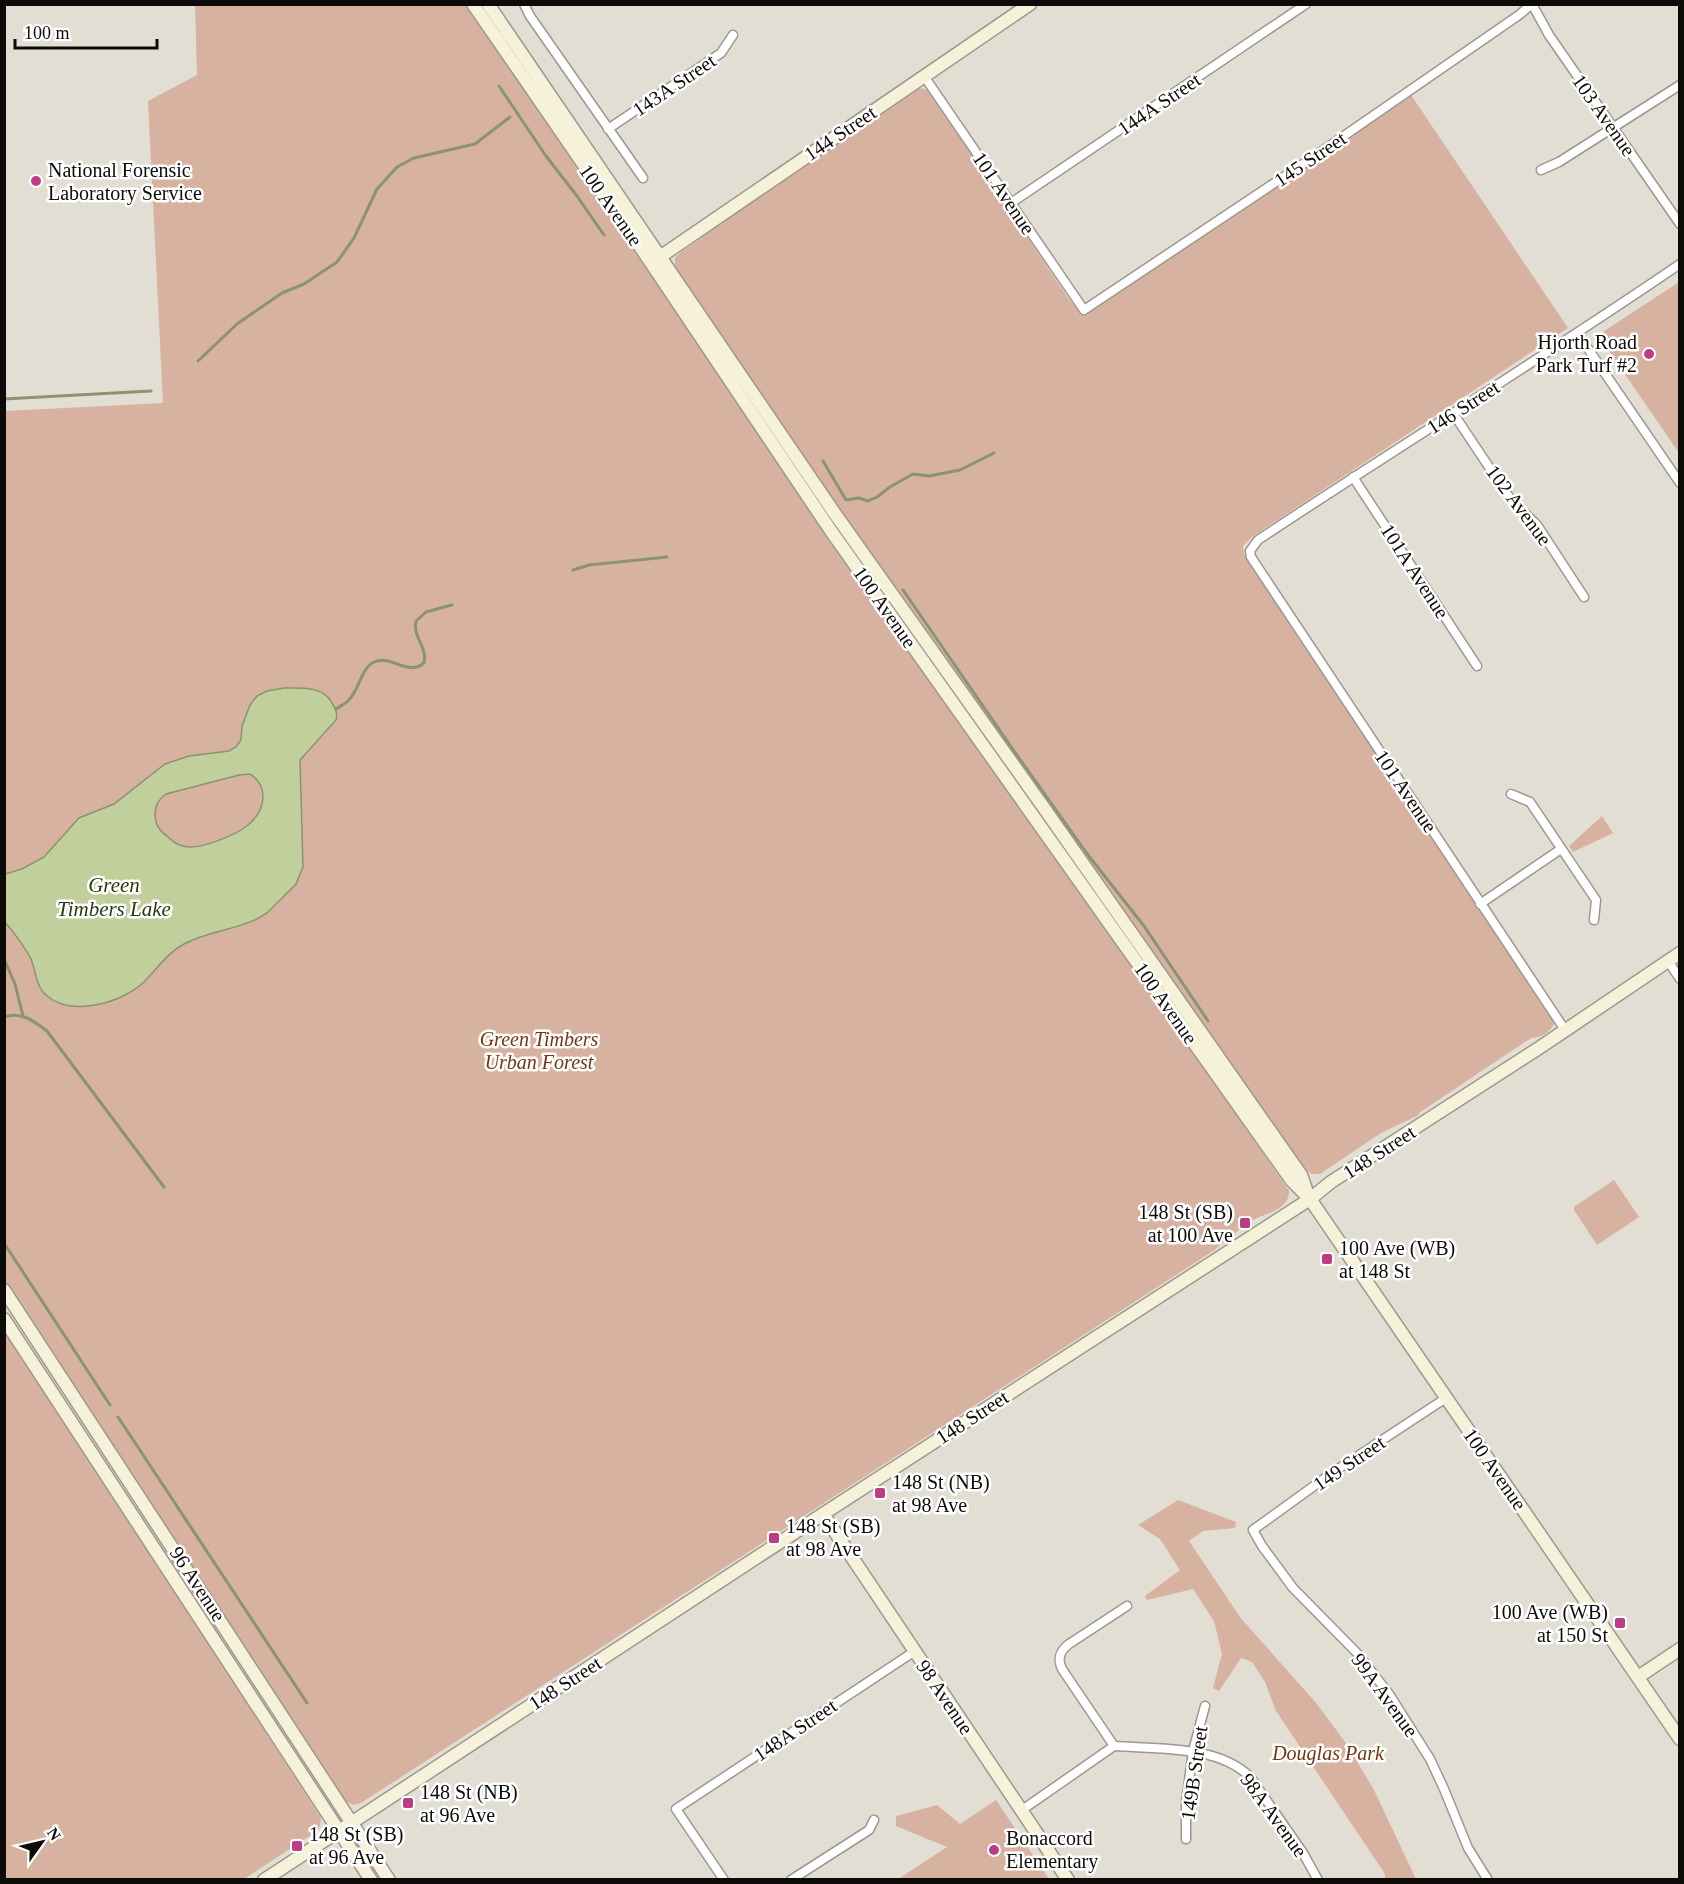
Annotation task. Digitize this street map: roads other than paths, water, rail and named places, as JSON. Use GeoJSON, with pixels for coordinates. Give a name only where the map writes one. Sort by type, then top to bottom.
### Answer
{"type":"FeatureCollection","features":[{"type":"Feature","properties":{"kind":"main road","name":"100 Avenue"},"geometry":{"type":"LineString","coordinates":[[473,4],[1044,808],[1301,1175],[1310,1199],[1680,1739]]}},
{"type":"Feature","properties":{"kind":"main road","name":"100 Avenue"},"geometry":{"type":"LineString","coordinates":[[488,4],[655,260]]}},
{"type":"Feature","properties":{"kind":"main road","name":"144 Street"},"geometry":{"type":"LineString","coordinates":[[655,260],[1030,4]]}},
{"type":"Feature","properties":{"kind":"main road","name":"148 Street"},"geometry":{"type":"LineString","coordinates":[[264,1880],[1310,1199],[1331,1182],[1680,953]]}},
{"type":"Feature","properties":{"kind":"main road","name":"96 Avenue"},"geometry":{"type":"LineString","coordinates":[[4,1290],[389,1880]]}},
{"type":"Feature","properties":{"kind":"main road","name":"96 Avenue"},"geometry":{"type":"LineString","coordinates":[[4,1319],[371,1880]]}},
{"type":"Feature","properties":{"kind":"main road","name":"98 Avenue"},"geometry":{"type":"LineString","coordinates":[[823,1514],[1068,1880]]}},
{"type":"Feature","properties":{"kind":"main road"},"geometry":{"type":"LineString","coordinates":[[1638,1677],[1680,1649]]}},
{"type":"Feature","properties":{"kind":"street"},"geometry":{"type":"LineString","coordinates":[[524,4],[530,16],[643,178]]}},
{"type":"Feature","properties":{"kind":"street","name":"144A Street"},"geometry":{"type":"LineString","coordinates":[[1011,203],[1306,4]]}},
{"type":"Feature","properties":{"kind":"street","name":"103 Avenue"},"geometry":{"type":"LineString","coordinates":[[1532,5],[1549,35],[1680,224]]}},
{"type":"Feature","properties":{"kind":"street","name":"145 Street"},"geometry":{"type":"LineString","coordinates":[[1084,310],[1327,148],[1532,5]]}},
{"type":"Feature","properties":{"kind":"street","name":"143A Street"},"geometry":{"type":"LineString","coordinates":[[608,129],[721,53],[733,35]]}},
{"type":"Feature","properties":{"kind":"street","name":"101 Avenue"},"geometry":{"type":"LineString","coordinates":[[924,76],[1084,310]]}},
{"type":"Feature","properties":{"kind":"street"},"geometry":{"type":"LineString","coordinates":[[1541,170],[1559,162],[1680,84]]}},
{"type":"Feature","properties":{"kind":"street","name":"146 Street"},"geometry":{"type":"LineString","coordinates":[[1250,551],[1258,540],[1578,334],[1680,264]]}},
{"type":"Feature","properties":{"kind":"street"},"geometry":{"type":"LineString","coordinates":[[1578,334],[1680,483]]}},
{"type":"Feature","properties":{"kind":"street","name":"102 Avenue"},"geometry":{"type":"LineString","coordinates":[[1453,413],[1511,500],[1537,525],[1584,597]]}},
{"type":"Feature","properties":{"kind":"street","name":"101A Avenue"},"geometry":{"type":"LineString","coordinates":[[1353,477],[1477,666]]}},
{"type":"Feature","properties":{"kind":"street","name":"101 Avenue"},"geometry":{"type":"LineString","coordinates":[[1250,551],[1251,557],[1565,1030]]}},
{"type":"Feature","properties":{"kind":"street"},"geometry":{"type":"LineString","coordinates":[[1511,794],[1530,802],[1596,900],[1594,920]]}},
{"type":"Feature","properties":{"kind":"street"},"geometry":{"type":"LineString","coordinates":[[1480,904],[1561,849]]}},
{"type":"Feature","properties":{"kind":"street"},"geometry":{"type":"LineString","coordinates":[[1668,961],[1680,979]]}},
{"type":"Feature","properties":{"kind":"street","name":"149 Street"},"geometry":{"type":"LineString","coordinates":[[1253,1530],[1332,1473],[1446,1398]]}},
{"type":"Feature","properties":{"kind":"street","name":"99A Avenue"},"geometry":{"type":"LineString","coordinates":[[1253,1530],[1293,1588],[1358,1654],[1384,1686],[1430,1759],[1468,1848],[1488,1880]]}},
{"type":"Feature","properties":{"kind":"street"},"geometry":{"type":"LineString","coordinates":[[1022,1810],[1114,1746],[1062,1669],[1059,1656],[1069,1644],[1127,1606]]}},
{"type":"Feature","properties":{"kind":"street","name":"148A Street"},"geometry":{"type":"LineString","coordinates":[[724,1880],[676,1809],[915,1651]]}},
{"type":"Feature","properties":{"kind":"street","name":"149B Street"},"geometry":{"type":"LineString","coordinates":[[1186,1839],[1186,1803],[1193,1751],[1205,1706]]}},
{"type":"Feature","properties":{"kind":"street","name":"98A Avenue"},"geometry":{"type":"LineString","coordinates":[[1114,1746],[1193,1751],[1229,1761],[1242,1768],[1303,1853],[1318,1880]]}},
{"type":"Feature","properties":{"kind":"street"},"geometry":{"type":"LineString","coordinates":[[791,1880],[869,1830],[874,1820]]}},
{"type":"Feature","properties":{"kind":"water","name":"Green Timbers Lake"},"geometry":{"type":"Polygon","coordinates":[[[284,688],[316,690],[327,696],[336,712],[336,720],[300,760],[303,867],[296,884],[267,913],[257,919],[201,937],[178,948],[144,982],[123,996],[97,1005],[70,1006],[47,996],[38,984],[31,959],[5,922],[5,874],[22,869],[44,857],[79,818],[114,804],[165,764],[189,756],[229,751],[236,747],[241,740],[242,726],[250,705],[257,696],[267,691],[284,688]],[[250,774],[239,775],[166,794],[156,806],[157,826],[172,841],[183,846],[198,846],[226,837],[248,825],[258,813],[263,792],[256,779],[250,774]]]}},
{"type":"Feature","properties":{"kind":"waterway"},"geometry":{"type":"LineString","coordinates":[[499,86],[546,156],[604,235]]}},
{"type":"Feature","properties":{"kind":"waterway"},"geometry":{"type":"LineString","coordinates":[[198,361],[237,324],[282,293],[304,284],[337,262],[354,238],[377,189],[397,167],[414,158],[475,144],[510,117]]}},
{"type":"Feature","properties":{"kind":"waterway"},"geometry":{"type":"LineString","coordinates":[[4,399],[151,391]]}},
{"type":"Feature","properties":{"kind":"waterway"},"geometry":{"type":"LineString","coordinates":[[823,461],[846,500],[859,498],[868,501],[913,474],[929,476],[960,470],[994,453]]}},
{"type":"Feature","properties":{"kind":"waterway"},"geometry":{"type":"LineString","coordinates":[[573,570],[589,565],[667,557]]}},
{"type":"Feature","properties":{"kind":"waterway"},"geometry":{"type":"LineString","coordinates":[[903,590],[1088,855],[1144,926],[1208,1021]]}},
{"type":"Feature","properties":{"kind":"waterway"},"geometry":{"type":"LineString","coordinates":[[336,709],[352,697],[366,669],[374,662],[387,661],[412,668],[424,663],[424,652],[416,632],[416,621],[426,612],[452,605]]}},
{"type":"Feature","properties":{"kind":"waterway"},"geometry":{"type":"LineString","coordinates":[[4,959],[15,984],[23,1016]]}},
{"type":"Feature","properties":{"kind":"waterway"},"geometry":{"type":"LineString","coordinates":[[4,1017],[22,1016],[47,1031],[164,1187]]}},
{"type":"Feature","properties":{"kind":"waterway"},"geometry":{"type":"LineString","coordinates":[[4,1243],[110,1405]]}},
{"type":"Feature","properties":{"kind":"waterway"},"geometry":{"type":"LineString","coordinates":[[118,1417],[307,1703]]}},
{"type":"Feature","properties":{"kind":"place","name":"National Forensic Laboratory Service"},"geometry":{"type":"Point","coordinates":[36,181]}},
{"type":"Feature","properties":{"kind":"place","name":"Hjorth Road Park Turf #2"},"geometry":{"type":"Point","coordinates":[1649,354]}},
{"type":"Feature","properties":{"kind":"place","name":"148 St (SB) at 100 Ave"},"geometry":{"type":"Point","coordinates":[1245,1223]}},
{"type":"Feature","properties":{"kind":"place","name":"100 Ave (WB) at 148 St"},"geometry":{"type":"Point","coordinates":[1327,1259]}},
{"type":"Feature","properties":{"kind":"place","name":"148 St (NB) at 98 Ave"},"geometry":{"type":"Point","coordinates":[880,1493]}},
{"type":"Feature","properties":{"kind":"place","name":"148 St (SB) at 98 Ave"},"geometry":{"type":"Point","coordinates":[774,1538]}},
{"type":"Feature","properties":{"kind":"place","name":"100 Ave (WB) at 150 St"},"geometry":{"type":"Point","coordinates":[1620,1623]}},
{"type":"Feature","properties":{"kind":"place","name":"148 St (NB) at 96 Ave"},"geometry":{"type":"Point","coordinates":[408,1803]}},
{"type":"Feature","properties":{"kind":"place","name":"148 St (SB) at 96 Ave"},"geometry":{"type":"Point","coordinates":[297,1846]}},
{"type":"Feature","properties":{"kind":"place","name":"Bonaccord Elementary"},"geometry":{"type":"Point","coordinates":[994,1850]}},
{"type":"Feature","properties":{"kind":"park label","name":"Green Timbers Urban Forest"},"geometry":{"type":"Point","coordinates":[539,1050]}},
{"type":"Feature","properties":{"kind":"park label","name":"Douglas Park"},"geometry":{"type":"Point","coordinates":[1328,1753]}}]}
